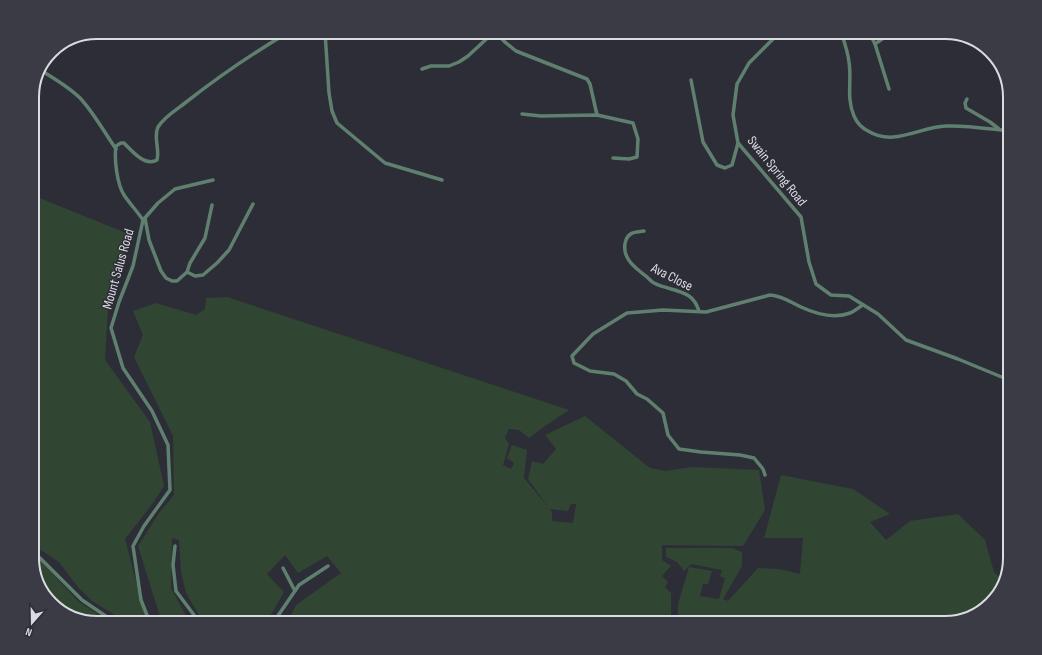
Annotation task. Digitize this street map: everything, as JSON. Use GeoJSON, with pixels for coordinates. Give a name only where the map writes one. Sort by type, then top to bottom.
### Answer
{"type":"FeatureCollection","features":[{"type":"Feature","properties":{"kind":"street"},"geometry":{"type":"LineString","coordinates":[[44,72],[61,82],[79,98],[116,149],[118,144],[124,143],[142,159],[153,162],[157,160],[158,151],[156,133],[164,120],[212,82],[277,39]]}},
{"type":"Feature","properties":{"kind":"street"},"geometry":{"type":"LineString","coordinates":[[325,39],[329,93],[332,111],[337,123],[385,163],[442,180]]}},
{"type":"Feature","properties":{"kind":"street"},"geometry":{"type":"LineString","coordinates":[[422,69],[431,66],[449,66],[459,62],[486,39]]}},
{"type":"Feature","properties":{"kind":"street"},"geometry":{"type":"LineString","coordinates":[[502,39],[516,51],[587,79],[590,84],[597,115]]}},
{"type":"Feature","properties":{"kind":"street","name":"Swain Spring Road"},"geometry":{"type":"LineString","coordinates":[[773,39],[749,63],[737,84],[733,115],[738,143],[801,217],[809,262],[816,284],[831,295],[849,296],[878,314],[906,340],[1003,378]]}},
{"type":"Feature","properties":{"kind":"street"},"geometry":{"type":"LineString","coordinates":[[843,39],[849,61],[849,101],[854,118],[861,127],[874,135],[892,138],[905,137],[920,131],[945,126],[1003,130]]}},
{"type":"Feature","properties":{"kind":"street"},"geometry":{"type":"LineString","coordinates":[[872,39],[889,89]]}},
{"type":"Feature","properties":{"kind":"street"},"geometry":{"type":"LineString","coordinates":[[875,44],[882,39]]}},
{"type":"Feature","properties":{"kind":"street"},"geometry":{"type":"LineString","coordinates":[[691,80],[703,142],[717,166],[725,168],[732,165],[738,143]]}},
{"type":"Feature","properties":{"kind":"street"},"geometry":{"type":"LineString","coordinates":[[967,99],[965,104],[966,108],[990,122],[999,130]]}},
{"type":"Feature","properties":{"kind":"street"},"geometry":{"type":"LineString","coordinates":[[522,114],[541,116],[597,115],[633,123],[638,139],[637,156],[628,159],[613,158]]}},
{"type":"Feature","properties":{"kind":"street","name":"Mount Salus Road"},"geometry":{"type":"LineString","coordinates":[[116,149],[119,184],[124,195],[144,219],[133,266],[119,302],[112,328],[122,368],[152,411],[168,445],[170,490],[144,526],[133,546],[141,600],[147,616]]}},
{"type":"Feature","properties":{"kind":"street"},"geometry":{"type":"LineString","coordinates":[[212,205],[205,238],[190,263],[187,272],[177,281],[172,281],[166,278],[161,272],[149,240],[144,219],[158,203],[175,189],[213,180]]}},
{"type":"Feature","properties":{"kind":"street"},"geometry":{"type":"LineString","coordinates":[[187,272],[195,276],[203,276],[217,263],[229,250],[253,204]]}},
{"type":"Feature","properties":{"kind":"street","name":"Ava Close"},"geometry":{"type":"LineString","coordinates":[[644,231],[632,232],[628,236],[625,251],[627,259],[636,269],[654,283],[688,296],[697,304],[699,311]]}},
{"type":"Feature","properties":{"kind":"street"},"geometry":{"type":"LineString","coordinates":[[765,475],[763,469],[754,458],[740,455],[679,449],[668,435],[663,413],[647,399],[637,394],[626,381],[614,374],[590,371],[574,363],[572,356],[594,334],[627,312],[663,310],[706,312],[770,295],[778,296],[801,307],[833,317],[850,313],[863,305]]}},
{"type":"Feature","properties":{"kind":"street"},"geometry":{"type":"LineString","coordinates":[[175,546],[173,565],[176,591],[195,616]]}},
{"type":"Feature","properties":{"kind":"street"},"geometry":{"type":"LineString","coordinates":[[39,557],[82,600],[106,616]]}},
{"type":"Feature","properties":{"kind":"street"},"geometry":{"type":"LineString","coordinates":[[278,616],[299,585],[328,566]]}},
{"type":"Feature","properties":{"kind":"street"},"geometry":{"type":"LineString","coordinates":[[283,568],[295,591]]}},
{"type":"Feature","properties":{"kind":"green space"},"geometry":{"type":"Polygon","coordinates":[[[39,198],[131,235],[108,308],[105,360],[150,422],[164,486],[153,503],[125,539],[145,616],[117,616],[92,601],[78,587],[59,562],[39,549],[39,198]]]}},
{"type":"Feature","properties":{"kind":"green space"},"geometry":{"type":"Polygon","coordinates":[[[227,297],[569,410],[529,438],[519,430],[509,429],[505,438],[509,444],[503,465],[511,469],[514,463],[507,458],[512,445],[527,450],[524,478],[548,507],[528,479],[532,461],[543,464],[556,449],[545,435],[585,416],[650,468],[666,471],[692,467],[759,470],[765,510],[743,546],[662,545],[662,560],[671,566],[662,576],[668,582],[665,587],[671,593],[671,616],[290,616],[296,605],[341,573],[327,556],[298,573],[285,555],[267,574],[284,592],[270,616],[200,616],[186,593],[181,572],[179,540],[172,538],[171,588],[186,616],[160,616],[138,546],[159,513],[174,495],[173,436],[134,357],[143,335],[133,311],[156,303],[196,315],[205,309],[206,298],[227,297]],[[571,504],[568,511],[550,509],[552,512],[552,521],[573,523],[576,504],[571,504]]]}},
{"type":"Feature","properties":{"kind":"green space"},"geometry":{"type":"Polygon","coordinates":[[[781,475],[853,489],[890,514],[870,522],[886,540],[910,521],[958,514],[985,540],[994,572],[1000,577],[991,593],[980,604],[967,612],[953,616],[678,616],[678,604],[689,567],[712,571],[708,584],[703,584],[700,596],[719,599],[725,578],[720,576],[722,570],[691,564],[684,571],[677,562],[666,557],[666,548],[732,548],[742,552],[742,566],[723,599],[728,601],[758,568],[779,569],[800,574],[803,538],[764,538],[781,475]]]}},
{"type":"Feature","properties":{"kind":"green space"},"geometry":{"type":"Polygon","coordinates":[[[39,559],[79,602],[101,616],[89,616],[75,612],[56,599],[42,577],[39,559]]]}}]}
